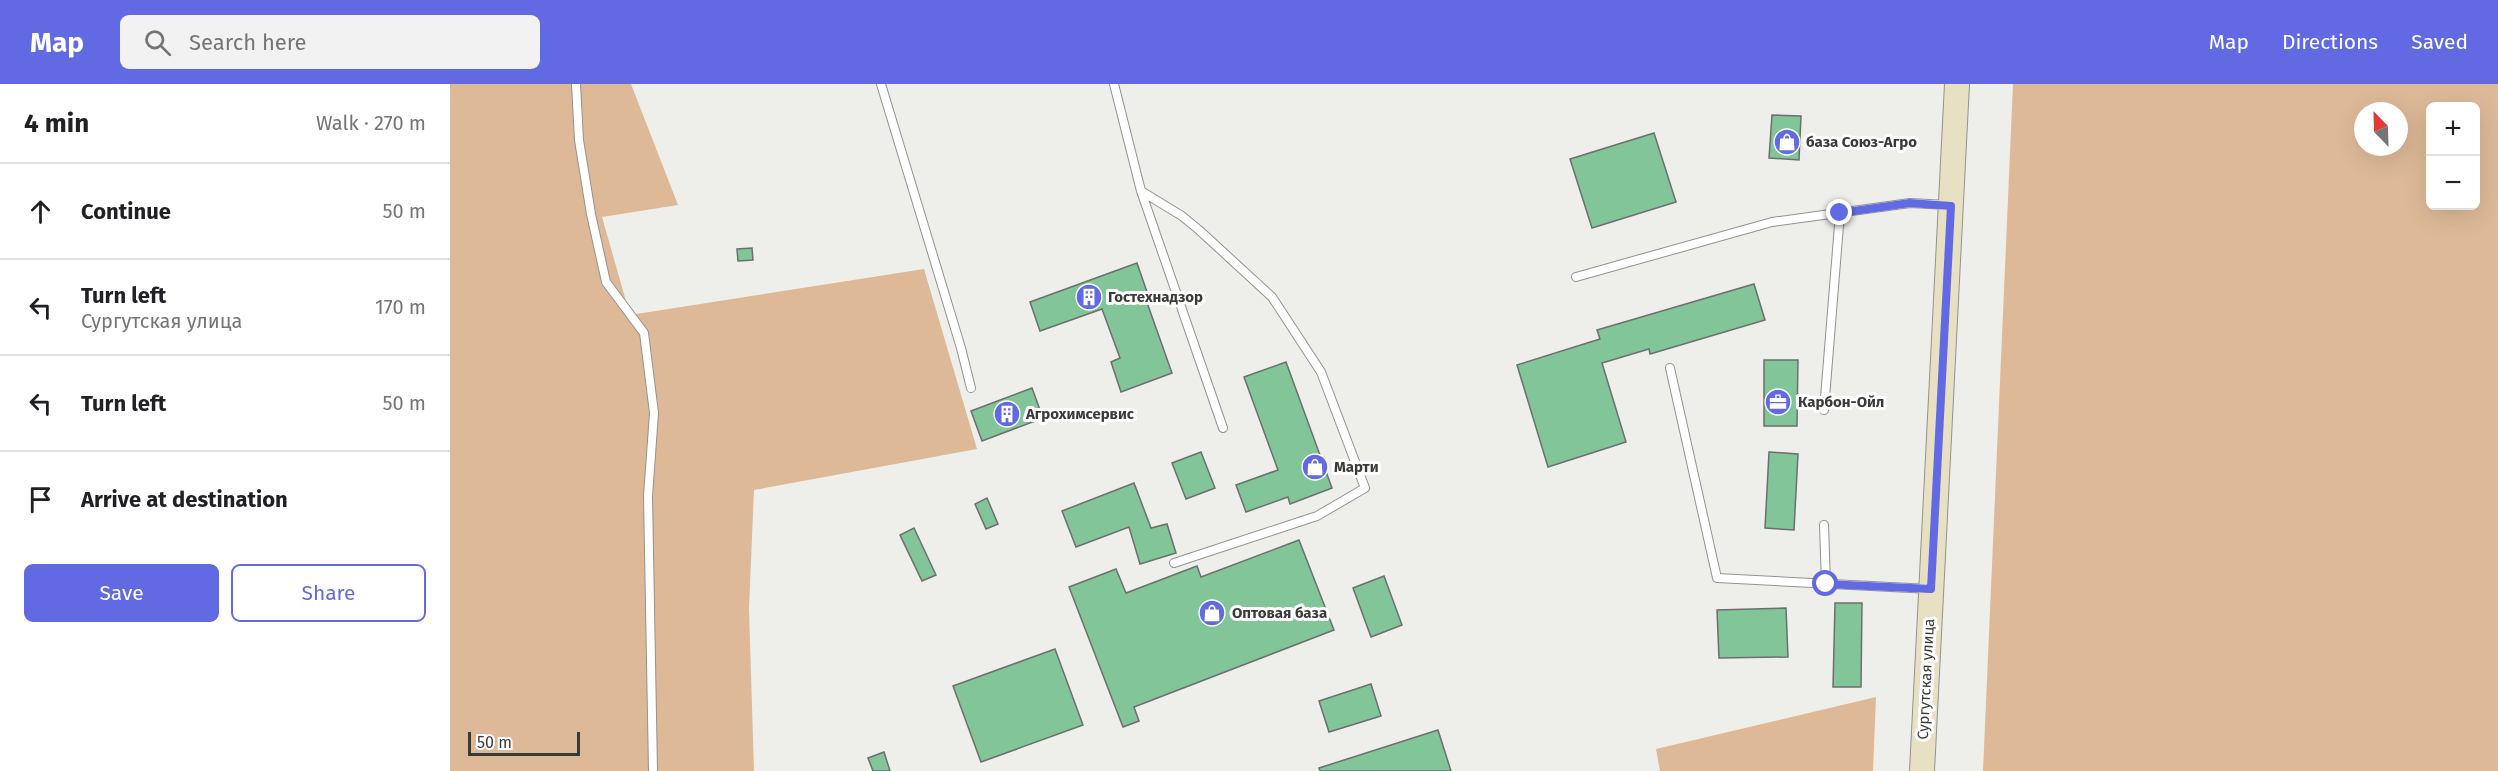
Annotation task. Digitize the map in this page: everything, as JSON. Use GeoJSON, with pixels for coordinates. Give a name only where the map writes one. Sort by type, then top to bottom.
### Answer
{"type":"FeatureCollection","features":[{"type":"Feature","properties":{"kind":"street","name":"Сургутская улица"},"geometry":{"type":"LineString","coordinates":[[1922,771],[1957,84]]}},
{"type":"Feature","properties":{"kind":"lane"},"geometry":{"type":"LineString","coordinates":[[576,84],[579,140],[591,214],[606,282],[644,333],[654,413],[648,496],[653,771]]}},
{"type":"Feature","properties":{"kind":"lane"},"geometry":{"type":"LineString","coordinates":[[881,84],[971,388]]}},
{"type":"Feature","properties":{"kind":"lane"},"geometry":{"type":"LineString","coordinates":[[1114,84],[1141,191],[1162,245],[1222,428]]}},
{"type":"Feature","properties":{"kind":"lane"},"geometry":{"type":"LineString","coordinates":[[1141,191],[1182,216],[1272,297],[1321,372],[1365,488],[1317,516],[1174,563]]}},
{"type":"Feature","properties":{"kind":"lane"},"geometry":{"type":"LineString","coordinates":[[1576,277],[1772,222],[1910,203],[1951,206]]}},
{"type":"Feature","properties":{"kind":"lane"},"geometry":{"type":"LineString","coordinates":[[1824,410],[1840,213]]}},
{"type":"Feature","properties":{"kind":"lane"},"geometry":{"type":"LineString","coordinates":[[1670,368],[1717,578],[1931,589]]}},
{"type":"Feature","properties":{"kind":"lane"},"geometry":{"type":"LineString","coordinates":[[1824,525],[1826,584]]}},
{"type":"Feature","properties":{"kind":"shaded area"},"geometry":{"type":"Polygon","coordinates":[[[450,84],[631,84],[678,205],[602,217],[630,315],[924,269],[977,449],[754,490],[749,609],[754,771],[450,771],[450,84]]]}},
{"type":"Feature","properties":{"kind":"shaded area"},"geometry":{"type":"Polygon","coordinates":[[[2013,84],[2498,84],[2498,771],[1983,771],[2013,84]]]}},
{"type":"Feature","properties":{"kind":"shaded area"},"geometry":{"type":"Polygon","coordinates":[[[1876,697],[1873,771],[1660,771],[1656,749],[1876,697]]]}},
{"type":"Feature","properties":{"kind":"building"},"geometry":{"type":"Polygon","coordinates":[[[1772,115],[1801,116],[1799,160],[1769,158],[1772,115]]]}},
{"type":"Feature","properties":{"kind":"building"},"geometry":{"type":"Polygon","coordinates":[[[1654,133],[1676,202],[1592,228],[1570,159],[1654,133]]]}},
{"type":"Feature","properties":{"kind":"building"},"geometry":{"type":"Polygon","coordinates":[[[752,248],[753,260],[738,261],[737,249],[752,248]]]}},
{"type":"Feature","properties":{"kind":"building"},"geometry":{"type":"Polygon","coordinates":[[[1137,263],[1147,292],[1144,294],[1172,373],[1121,392],[1111,362],[1120,358],[1102,309],[1040,331],[1030,302],[1137,263]]]}},
{"type":"Feature","properties":{"kind":"building"},"geometry":{"type":"Polygon","coordinates":[[[1754,284],[1765,320],[1650,354],[1649,349],[1602,363],[1626,442],[1548,467],[1517,365],[1600,339],[1597,330],[1754,284]]]}},
{"type":"Feature","properties":{"kind":"building"},"geometry":{"type":"Polygon","coordinates":[[[1764,360],[1798,360],[1797,426],[1764,426],[1764,360]]]}},
{"type":"Feature","properties":{"kind":"building"},"geometry":{"type":"Polygon","coordinates":[[[1286,362],[1332,488],[1290,504],[1288,497],[1246,512],[1236,485],[1278,470],[1244,377],[1286,362]]]}},
{"type":"Feature","properties":{"kind":"building","name":"Агрохимсервис"},"geometry":{"type":"Polygon","coordinates":[[[1032,388],[1043,418],[982,441],[971,411],[1032,388]]]}},
{"type":"Feature","properties":{"kind":"building"},"geometry":{"type":"Polygon","coordinates":[[[1201,452],[1215,488],[1186,499],[1172,463],[1201,452]]]}},
{"type":"Feature","properties":{"kind":"building"},"geometry":{"type":"Polygon","coordinates":[[[1769,452],[1798,454],[1794,530],[1765,528],[1769,452]]]}},
{"type":"Feature","properties":{"kind":"building"},"geometry":{"type":"Polygon","coordinates":[[[1134,483],[1151,528],[1167,524],[1176,553],[1140,564],[1129,527],[1076,547],[1062,511],[1134,483]]]}},
{"type":"Feature","properties":{"kind":"building"},"geometry":{"type":"Polygon","coordinates":[[[987,498],[998,524],[986,529],[975,504],[987,498]]]}},
{"type":"Feature","properties":{"kind":"building"},"geometry":{"type":"Polygon","coordinates":[[[914,528],[936,575],[922,581],[900,535],[914,528]]]}},
{"type":"Feature","properties":{"kind":"building"},"geometry":{"type":"Polygon","coordinates":[[[1299,540],[1334,630],[1134,707],[1139,721],[1123,727],[1069,587],[1116,569],[1126,593],[1197,566],[1201,577],[1299,540]]]}},
{"type":"Feature","properties":{"kind":"building"},"geometry":{"type":"Polygon","coordinates":[[[1384,576],[1402,625],[1371,637],[1353,588],[1384,576]]]}},
{"type":"Feature","properties":{"kind":"building"},"geometry":{"type":"Polygon","coordinates":[[[1835,603],[1862,603],[1861,687],[1833,687],[1835,603]]]}},
{"type":"Feature","properties":{"kind":"building"},"geometry":{"type":"Polygon","coordinates":[[[1786,608],[1788,657],[1719,658],[1717,610],[1786,608]]]}},
{"type":"Feature","properties":{"kind":"building"},"geometry":{"type":"Polygon","coordinates":[[[1055,649],[1083,725],[981,762],[953,686],[1055,649]]]}},
{"type":"Feature","properties":{"kind":"building"},"geometry":{"type":"Polygon","coordinates":[[[1371,684],[1381,716],[1329,732],[1319,701],[1371,684]]]}},
{"type":"Feature","properties":{"kind":"building"},"geometry":{"type":"Polygon","coordinates":[[[1438,730],[1451,771],[1320,771],[1319,768],[1438,730]]]}},
{"type":"Feature","properties":{"kind":"building"},"geometry":{"type":"Polygon","coordinates":[[[884,752],[890,771],[873,771],[868,758],[884,752]]]}},
{"type":"Feature","properties":{"kind":"place","name":"база Союз-Агро"},"geometry":{"type":"Point","coordinates":[1787,142]}},
{"type":"Feature","properties":{"kind":"place","name":"Гостехнадзор"},"geometry":{"type":"Point","coordinates":[1089,297]}},
{"type":"Feature","properties":{"kind":"place","name":"Карбон-Ойл"},"geometry":{"type":"Point","coordinates":[1778,402]}},
{"type":"Feature","properties":{"kind":"place","name":"Агрохимсервис"},"geometry":{"type":"Point","coordinates":[1007,414]}},
{"type":"Feature","properties":{"kind":"place","name":"Марти"},"geometry":{"type":"Point","coordinates":[1315,467]}},
{"type":"Feature","properties":{"kind":"place","name":"Оптовая база"},"geometry":{"type":"Point","coordinates":[1212,613]}},
{"type":"Feature","properties":{"kind":"route"},"geometry":{"type":"LineString","coordinates":[[1826,584],[1931,589],[1951,206],[1910,203],[1840,213]]}}]}
